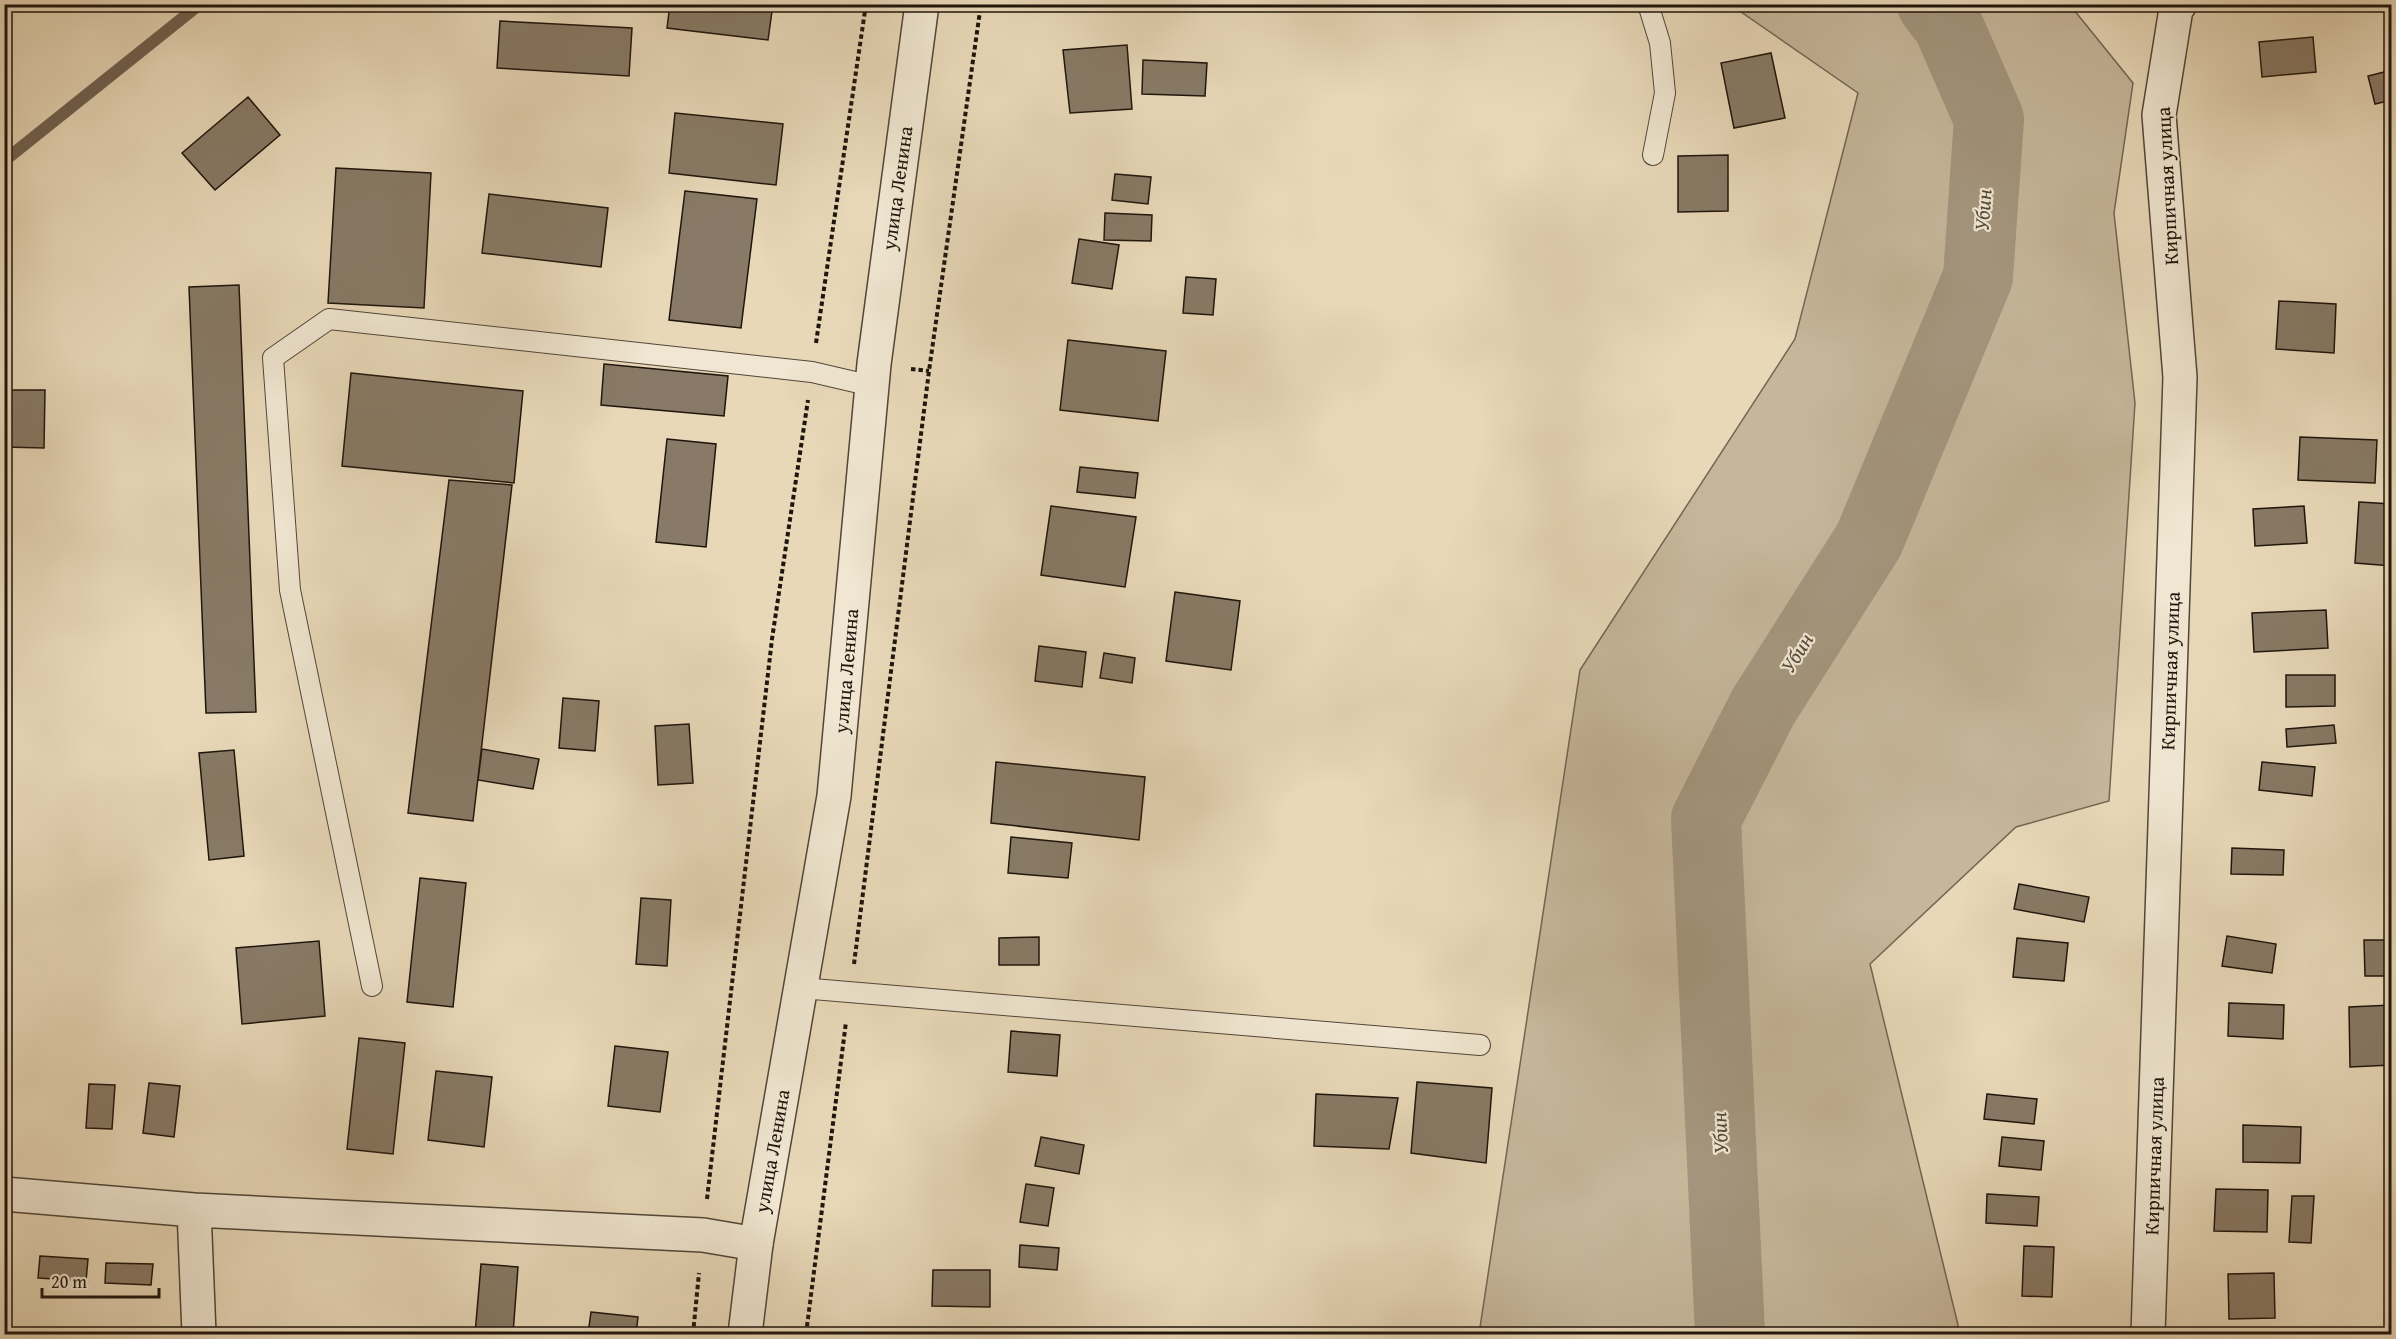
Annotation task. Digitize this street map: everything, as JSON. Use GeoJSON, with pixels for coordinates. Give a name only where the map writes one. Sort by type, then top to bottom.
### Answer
{"type":"FeatureCollection","features":[{"type":"Feature","properties":{"kind":"street","name":"улица Ленина"},"geometry":{"type":"LineString","coordinates":[[745,1335],[756,1244],[834,796],[873,375],[922,4]]}},
{"type":"Feature","properties":{"kind":"street","name":"Кирпичная улица"},"geometry":{"type":"LineString","coordinates":[[2148,1335],[2180,377],[2159,115],[2178,7]]}},
{"type":"Feature","properties":{"kind":"street"},"geometry":{"type":"LineString","coordinates":[[4,1194],[194,1210],[703,1235],[756,1244]]}},
{"type":"Feature","properties":{"kind":"street"},"geometry":{"type":"LineString","coordinates":[[194,1210],[199,1335]]}},
{"type":"Feature","properties":{"kind":"lane"},"geometry":{"type":"LineString","coordinates":[[1648,4],[1660,43],[1665,93],[1653,155]]}},
{"type":"Feature","properties":{"kind":"lane"},"geometry":{"type":"LineString","coordinates":[[372,986],[290,590],[273,358],[329,319],[812,372],[873,375]]}},
{"type":"Feature","properties":{"kind":"lane"},"geometry":{"type":"LineString","coordinates":[[801,988],[1480,1045]]}},
{"type":"Feature","properties":{"kind":"path"},"geometry":{"type":"LineString","coordinates":[[693,1335],[772,639],[866,4]]}},
{"type":"Feature","properties":{"kind":"path"},"geometry":{"type":"LineString","coordinates":[[853,970],[929,371],[981,4]]}},
{"type":"Feature","properties":{"kind":"path"},"geometry":{"type":"LineString","coordinates":[[873,375],[929,371]]}},
{"type":"Feature","properties":{"kind":"path"},"geometry":{"type":"LineString","coordinates":[[806,1335],[847,1017]]}},
{"type":"Feature","properties":{"kind":"shaded area"},"geometry":{"type":"Polygon","coordinates":[[[1731,5],[2070,5],[2133,83],[2114,213],[2135,403],[2109,801],[2016,827],[1870,964],[1958,1325],[1955,1334],[1479,1334],[1580,670],[1795,339],[1858,93],[1731,5]]]}},
{"type":"Feature","properties":{"kind":"building"},"geometry":{"type":"Polygon","coordinates":[[[670,4],[773,4],[768,40],[667,28],[670,4]]]}},
{"type":"Feature","properties":{"kind":"building"},"geometry":{"type":"Polygon","coordinates":[[[500,21],[632,28],[629,76],[497,68],[500,21]]]}},
{"type":"Feature","properties":{"kind":"building"},"geometry":{"type":"Polygon","coordinates":[[[2313,37],[2316,72],[2262,77],[2259,42],[2313,37]]]}},
{"type":"Feature","properties":{"kind":"building"},"geometry":{"type":"Polygon","coordinates":[[[1127,45],[1132,109],[1070,113],[1063,50],[1127,45]]]}},
{"type":"Feature","properties":{"kind":"building"},"geometry":{"type":"Polygon","coordinates":[[[1771,53],[1785,118],[1734,128],[1721,63],[1771,53]]]}},
{"type":"Feature","properties":{"kind":"building"},"geometry":{"type":"Polygon","coordinates":[[[1143,60],[1207,63],[1205,96],[1142,94],[1143,60]]]}},
{"type":"Feature","properties":{"kind":"building"},"geometry":{"type":"Polygon","coordinates":[[[2392,70],[2392,100],[2375,104],[2368,76],[2392,70]]]}},
{"type":"Feature","properties":{"kind":"building"},"geometry":{"type":"Polygon","coordinates":[[[248,97],[280,135],[215,190],[182,153],[248,97]]]}},
{"type":"Feature","properties":{"kind":"building"},"geometry":{"type":"Polygon","coordinates":[[[675,113],[783,124],[776,185],[669,173],[675,113]]]}},
{"type":"Feature","properties":{"kind":"building"},"geometry":{"type":"Polygon","coordinates":[[[1728,155],[1728,211],[1678,212],[1678,156],[1728,155]]]}},
{"type":"Feature","properties":{"kind":"building"},"geometry":{"type":"Polygon","coordinates":[[[336,168],[431,173],[424,308],[328,303],[336,168]]]}},
{"type":"Feature","properties":{"kind":"building"},"geometry":{"type":"Polygon","coordinates":[[[1115,174],[1151,177],[1148,204],[1112,200],[1115,174]]]}},
{"type":"Feature","properties":{"kind":"building"},"geometry":{"type":"Polygon","coordinates":[[[685,191],[757,199],[741,328],[669,320],[685,191]]]}},
{"type":"Feature","properties":{"kind":"building"},"geometry":{"type":"Polygon","coordinates":[[[489,194],[608,208],[601,267],[482,253],[489,194]]]}},
{"type":"Feature","properties":{"kind":"building"},"geometry":{"type":"Polygon","coordinates":[[[1105,213],[1152,215],[1151,241],[1104,240],[1105,213]]]}},
{"type":"Feature","properties":{"kind":"building"},"geometry":{"type":"Polygon","coordinates":[[[1079,239],[1119,245],[1112,289],[1072,283],[1079,239]]]}},
{"type":"Feature","properties":{"kind":"building"},"geometry":{"type":"Polygon","coordinates":[[[1186,277],[1216,279],[1213,315],[1183,313],[1186,277]]]}},
{"type":"Feature","properties":{"kind":"building"},"geometry":{"type":"Polygon","coordinates":[[[239,285],[256,712],[206,713],[189,287],[239,285]]]}},
{"type":"Feature","properties":{"kind":"building"},"geometry":{"type":"Polygon","coordinates":[[[2279,301],[2336,304],[2334,353],[2276,349],[2279,301]]]}},
{"type":"Feature","properties":{"kind":"building"},"geometry":{"type":"Polygon","coordinates":[[[1068,340],[1166,351],[1158,421],[1060,410],[1068,340]]]}},
{"type":"Feature","properties":{"kind":"building"},"geometry":{"type":"Polygon","coordinates":[[[604,364],[728,376],[724,416],[601,405],[604,364]]]}},
{"type":"Feature","properties":{"kind":"building"},"geometry":{"type":"Polygon","coordinates":[[[351,373],[523,391],[514,483],[342,466],[351,373]]]}},
{"type":"Feature","properties":{"kind":"building"},"geometry":{"type":"Polygon","coordinates":[[[4,390],[45,390],[44,448],[4,447],[4,390]]]}},
{"type":"Feature","properties":{"kind":"building"},"geometry":{"type":"Polygon","coordinates":[[[2300,437],[2377,440],[2375,483],[2298,480],[2300,437]]]}},
{"type":"Feature","properties":{"kind":"building"},"geometry":{"type":"Polygon","coordinates":[[[667,439],[716,444],[706,547],[656,542],[667,439]]]}},
{"type":"Feature","properties":{"kind":"building"},"geometry":{"type":"Polygon","coordinates":[[[1080,467],[1138,473],[1135,498],[1077,492],[1080,467]]]}},
{"type":"Feature","properties":{"kind":"building"},"geometry":{"type":"Polygon","coordinates":[[[449,480],[512,485],[473,821],[408,813],[449,480]]]}},
{"type":"Feature","properties":{"kind":"building"},"geometry":{"type":"Polygon","coordinates":[[[2359,502],[2392,504],[2392,566],[2355,563],[2359,502]]]}},
{"type":"Feature","properties":{"kind":"building"},"geometry":{"type":"Polygon","coordinates":[[[1051,506],[1136,517],[1125,587],[1041,575],[1051,506]]]}},
{"type":"Feature","properties":{"kind":"building"},"geometry":{"type":"Polygon","coordinates":[[[2304,506],[2307,543],[2255,546],[2253,509],[2304,506]]]}},
{"type":"Feature","properties":{"kind":"building"},"geometry":{"type":"Polygon","coordinates":[[[1175,592],[1240,601],[1231,670],[1166,661],[1175,592]]]}},
{"type":"Feature","properties":{"kind":"building"},"geometry":{"type":"Polygon","coordinates":[[[2326,610],[2328,648],[2254,652],[2252,613],[2326,610]]]}},
{"type":"Feature","properties":{"kind":"building"},"geometry":{"type":"Polygon","coordinates":[[[1039,646],[1086,652],[1082,687],[1035,681],[1039,646]]]}},
{"type":"Feature","properties":{"kind":"building"},"geometry":{"type":"Polygon","coordinates":[[[1104,653],[1135,658],[1132,683],[1100,678],[1104,653]]]}},
{"type":"Feature","properties":{"kind":"building"},"geometry":{"type":"Polygon","coordinates":[[[2286,675],[2335,675],[2335,706],[2286,707],[2286,675]]]}},
{"type":"Feature","properties":{"kind":"building"},"geometry":{"type":"Polygon","coordinates":[[[563,698],[599,701],[595,751],[559,748],[563,698]]]}},
{"type":"Feature","properties":{"kind":"building"},"geometry":{"type":"Polygon","coordinates":[[[689,724],[693,783],[658,785],[655,726],[689,724]]]}},
{"type":"Feature","properties":{"kind":"building"},"geometry":{"type":"Polygon","coordinates":[[[2334,725],[2336,743],[2287,747],[2286,729],[2334,725]]]}},
{"type":"Feature","properties":{"kind":"building"},"geometry":{"type":"Polygon","coordinates":[[[482,749],[539,759],[533,789],[478,780],[482,749]]]}},
{"type":"Feature","properties":{"kind":"building"},"geometry":{"type":"Polygon","coordinates":[[[234,750],[244,856],[209,860],[199,753],[234,750]]]}},
{"type":"Feature","properties":{"kind":"building"},"geometry":{"type":"Polygon","coordinates":[[[996,762],[1145,777],[1139,840],[991,823],[996,762]]]}},
{"type":"Feature","properties":{"kind":"building"},"geometry":{"type":"Polygon","coordinates":[[[2262,762],[2315,767],[2312,796],[2259,790],[2262,762]]]}},
{"type":"Feature","properties":{"kind":"building"},"geometry":{"type":"Polygon","coordinates":[[[4,835],[10,835],[7,879],[4,879],[4,835]]]}},
{"type":"Feature","properties":{"kind":"building"},"geometry":{"type":"Polygon","coordinates":[[[1011,837],[1072,843],[1068,878],[1008,873],[1011,837]]]}},
{"type":"Feature","properties":{"kind":"building"},"geometry":{"type":"Polygon","coordinates":[[[2232,848],[2284,850],[2283,875],[2231,874],[2232,848]]]}},
{"type":"Feature","properties":{"kind":"building"},"geometry":{"type":"Polygon","coordinates":[[[420,878],[466,883],[453,1007],[407,1002],[420,878]]]}},
{"type":"Feature","properties":{"kind":"building"},"geometry":{"type":"Polygon","coordinates":[[[2019,884],[2089,897],[2084,922],[2014,909],[2019,884]]]}},
{"type":"Feature","properties":{"kind":"building"},"geometry":{"type":"Polygon","coordinates":[[[641,898],[671,900],[667,966],[636,964],[641,898]]]}},
{"type":"Feature","properties":{"kind":"building"},"geometry":{"type":"Polygon","coordinates":[[[2227,936],[2276,944],[2272,973],[2222,966],[2227,936]]]}},
{"type":"Feature","properties":{"kind":"building"},"geometry":{"type":"Polygon","coordinates":[[[1039,937],[1039,965],[999,965],[999,938],[1039,937]]]}},
{"type":"Feature","properties":{"kind":"building"},"geometry":{"type":"Polygon","coordinates":[[[2017,938],[2068,943],[2064,981],[2013,977],[2017,938]]]}},
{"type":"Feature","properties":{"kind":"building"},"geometry":{"type":"Polygon","coordinates":[[[2364,940],[2392,940],[2392,976],[2365,976],[2364,940]]]}},
{"type":"Feature","properties":{"kind":"building"},"geometry":{"type":"Polygon","coordinates":[[[319,941],[325,1016],[242,1024],[236,948],[319,941]]]}},
{"type":"Feature","properties":{"kind":"building"},"geometry":{"type":"Polygon","coordinates":[[[2229,1003],[2284,1005],[2283,1039],[2228,1036],[2229,1003]]]}},
{"type":"Feature","properties":{"kind":"building"},"geometry":{"type":"Polygon","coordinates":[[[2392,1005],[2392,1065],[2350,1067],[2349,1007],[2392,1005]]]}},
{"type":"Feature","properties":{"kind":"building"},"geometry":{"type":"Polygon","coordinates":[[[1011,1031],[1060,1035],[1057,1076],[1008,1072],[1011,1031]]]}},
{"type":"Feature","properties":{"kind":"building"},"geometry":{"type":"Polygon","coordinates":[[[359,1038],[405,1043],[393,1154],[347,1149],[359,1038]]]}},
{"type":"Feature","properties":{"kind":"building"},"geometry":{"type":"Polygon","coordinates":[[[615,1046],[668,1052],[660,1112],[608,1106],[615,1046]]]}},
{"type":"Feature","properties":{"kind":"building"},"geometry":{"type":"Polygon","coordinates":[[[436,1071],[492,1077],[484,1147],[428,1140],[436,1071]]]}},
{"type":"Feature","properties":{"kind":"building"},"geometry":{"type":"Polygon","coordinates":[[[1417,1082],[1492,1088],[1486,1163],[1411,1153],[1417,1082]]]}},
{"type":"Feature","properties":{"kind":"building"},"geometry":{"type":"Polygon","coordinates":[[[149,1083],[180,1086],[174,1137],[143,1133],[149,1083]]]}},
{"type":"Feature","properties":{"kind":"building"},"geometry":{"type":"Polygon","coordinates":[[[89,1084],[115,1085],[112,1129],[86,1128],[89,1084]]]}},
{"type":"Feature","properties":{"kind":"building"},"geometry":{"type":"Polygon","coordinates":[[[1316,1094],[1398,1098],[1389,1149],[1314,1146],[1316,1094]]]}},
{"type":"Feature","properties":{"kind":"building"},"geometry":{"type":"Polygon","coordinates":[[[1987,1094],[2037,1099],[2034,1124],[1984,1119],[1987,1094]]]}},
{"type":"Feature","properties":{"kind":"building"},"geometry":{"type":"Polygon","coordinates":[[[2243,1125],[2301,1127],[2300,1163],[2243,1162],[2243,1125]]]}},
{"type":"Feature","properties":{"kind":"building"},"geometry":{"type":"Polygon","coordinates":[[[1041,1137],[1084,1145],[1079,1174],[1035,1166],[1041,1137]]]}},
{"type":"Feature","properties":{"kind":"building"},"geometry":{"type":"Polygon","coordinates":[[[2002,1137],[2044,1141],[2041,1170],[1999,1166],[2002,1137]]]}},
{"type":"Feature","properties":{"kind":"building"},"geometry":{"type":"Polygon","coordinates":[[[1026,1184],[1054,1188],[1048,1226],[1020,1222],[1026,1184]]]}},
{"type":"Feature","properties":{"kind":"building"},"geometry":{"type":"Polygon","coordinates":[[[2216,1189],[2268,1190],[2267,1232],[2214,1231],[2216,1189]]]}},
{"type":"Feature","properties":{"kind":"building"},"geometry":{"type":"Polygon","coordinates":[[[1987,1194],[2039,1197],[2037,1226],[1986,1223],[1987,1194]]]}},
{"type":"Feature","properties":{"kind":"building"},"geometry":{"type":"Polygon","coordinates":[[[2292,1196],[2314,1196],[2311,1243],[2289,1242],[2292,1196]]]}},
{"type":"Feature","properties":{"kind":"building"},"geometry":{"type":"Polygon","coordinates":[[[1020,1245],[1059,1248],[1057,1270],[1019,1267],[1020,1245]]]}},
{"type":"Feature","properties":{"kind":"building"},"geometry":{"type":"Polygon","coordinates":[[[2024,1246],[2054,1247],[2052,1297],[2022,1296],[2024,1246]]]}},
{"type":"Feature","properties":{"kind":"building"},"geometry":{"type":"Polygon","coordinates":[[[40,1256],[88,1259],[86,1281],[38,1278],[40,1256]]]}},
{"type":"Feature","properties":{"kind":"building"},"geometry":{"type":"Polygon","coordinates":[[[106,1263],[153,1264],[151,1285],[105,1283],[106,1263]]]}},
{"type":"Feature","properties":{"kind":"building"},"geometry":{"type":"Polygon","coordinates":[[[481,1264],[518,1267],[513,1334],[475,1334],[481,1264]]]}},
{"type":"Feature","properties":{"kind":"building"},"geometry":{"type":"Polygon","coordinates":[[[933,1270],[990,1270],[990,1307],[932,1306],[933,1270]]]}},
{"type":"Feature","properties":{"kind":"building"},"geometry":{"type":"Polygon","coordinates":[[[2274,1273],[2275,1318],[2229,1319],[2228,1274],[2274,1273]]]}},
{"type":"Feature","properties":{"kind":"building"},"geometry":{"type":"Polygon","coordinates":[[[591,1312],[638,1317],[636,1334],[588,1334],[591,1312]]]}},
{"type":"Feature","properties":{"kind":"building"},"geometry":{"type":"Polygon","coordinates":[[[966,1329],[989,1330],[989,1334],[966,1334],[966,1329]]]}},
{"type":"Feature","properties":{"kind":"waterway"},"geometry":{"type":"LineString","coordinates":[[4,161],[200,4]]}},
{"type":"Feature","properties":{"kind":"waterway","name":"Убин"},"geometry":{"type":"LineString","coordinates":[[1730,1334],[1706,819],[1763,707],[1869,540],[1978,277],[1989,119],[1948,25],[1932,4]]}}]}
